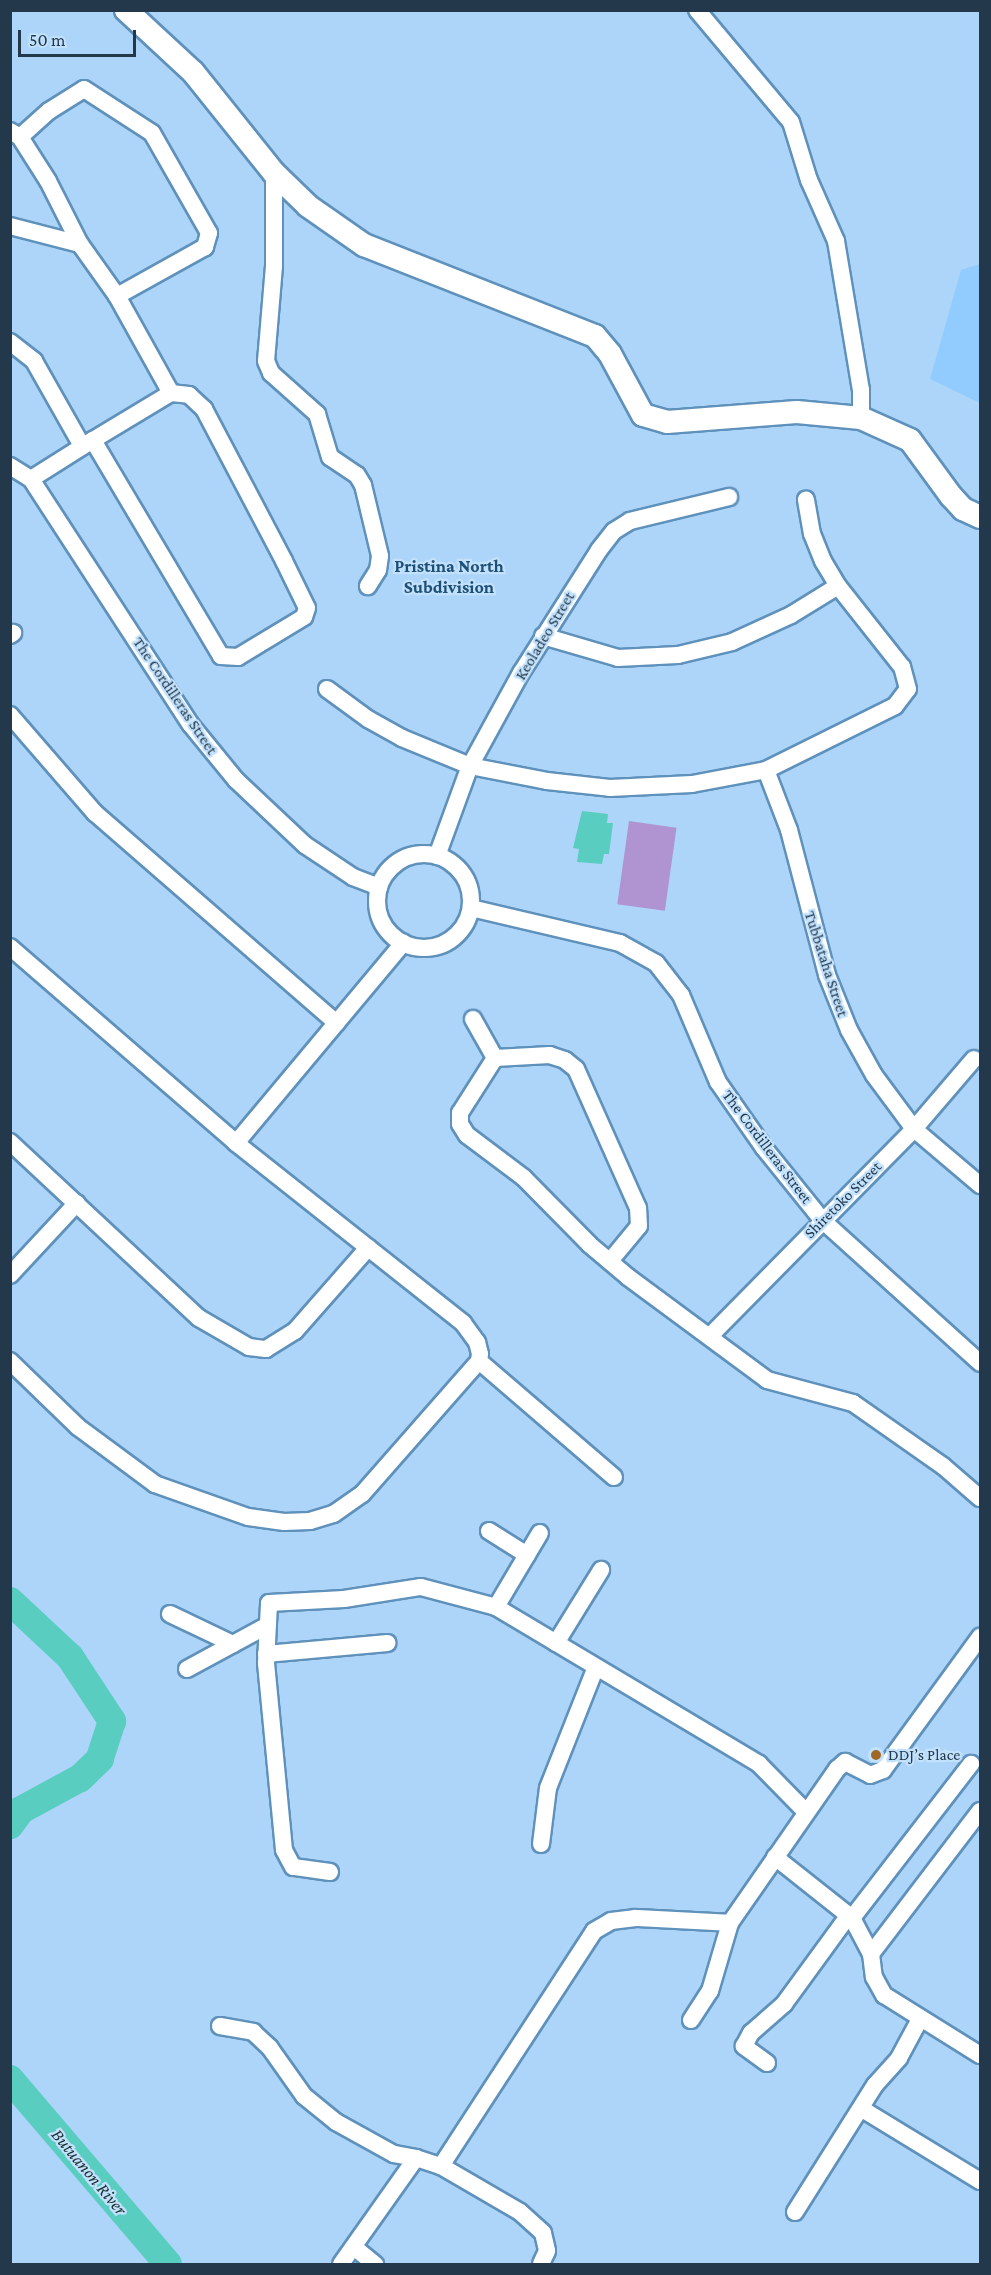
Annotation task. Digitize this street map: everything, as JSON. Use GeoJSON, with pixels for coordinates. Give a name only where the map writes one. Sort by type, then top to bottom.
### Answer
{"type":"FeatureCollection","features":[{"type":"Feature","properties":{"kind":"street"},"geometry":{"type":"LineString","coordinates":[[697,10],[791,122],[809,180],[836,241],[861,390],[861,418]]}},
{"type":"Feature","properties":{"kind":"street"},"geometry":{"type":"LineString","coordinates":[[129,11],[193,72],[274,173],[308,206],[364,245],[595,336],[610,354],[634,403],[652,420],[797,412],[861,418],[910,440],[951,496],[963,509],[981,518]]}},
{"type":"Feature","properties":{"kind":"street"},"geometry":{"type":"LineString","coordinates":[[117,296],[205,247],[209,233],[152,134],[84,89],[15,134],[48,181],[80,244],[117,296],[171,393]]}},
{"type":"Feature","properties":{"kind":"street"},"geometry":{"type":"LineString","coordinates":[[274,173],[274,266],[266,361],[271,373],[316,414],[330,457],[357,475],[363,485],[380,556],[378,570],[368,586]]}},
{"type":"Feature","properties":{"kind":"street"},"geometry":{"type":"LineString","coordinates":[[10,226],[80,244]]}},
{"type":"Feature","properties":{"kind":"street"},"geometry":{"type":"LineString","coordinates":[[10,342],[34,361],[87,443],[221,656],[238,657],[300,620],[306,613],[304,602],[204,409],[189,395],[171,393],[87,443],[31,479]]}},
{"type":"Feature","properties":{"kind":"street","name":"The Cordilleras Street"},"geometry":{"type":"LineString","coordinates":[[10,466],[31,479],[213,754],[267,812],[305,845],[353,877],[379,887]]}},
{"type":"Feature","properties":{"kind":"street","name":"Keoladeo Street"},"geometry":{"type":"LineString","coordinates":[[437,856],[470,766],[543,636],[614,531],[630,521],[729,497]]}},
{"type":"Feature","properties":{"kind":"street"},"geometry":{"type":"LineString","coordinates":[[327,689],[368,720],[470,766],[547,781],[610,788],[692,784],[765,770],[895,706],[908,689],[902,667],[838,586],[812,534],[806,500]]}},
{"type":"Feature","properties":{"kind":"street"},"geometry":{"type":"LineString","coordinates":[[543,636],[618,658],[678,655],[732,642],[791,615],[838,586]]}},
{"type":"Feature","properties":{"kind":"street"},"geometry":{"type":"LineString","coordinates":[[10,715],[95,813],[337,1023]]}},
{"type":"Feature","properties":{"kind":"street","name":"Tubbataha Street"},"geometry":{"type":"LineString","coordinates":[[765,770],[789,830],[827,975],[849,1030],[874,1075],[914,1129],[981,1185]]}},
{"type":"Feature","properties":{"kind":"street"},"geometry":{"type":"LineString","coordinates":[[425,854],[437,856],[464,875],[471,908],[458,934],[446,943],[417,948],[403,943],[381,920],[379,887],[392,867],[402,860],[425,854]]}},
{"type":"Feature","properties":{"kind":"street","name":"The Cordilleras Street"},"geometry":{"type":"LineString","coordinates":[[471,908],[620,943],[656,963],[681,995],[718,1082],[764,1148],[822,1220],[981,1363]]}},
{"type":"Feature","properties":{"kind":"street"},"geometry":{"type":"LineString","coordinates":[[236,1143],[403,943]]}},
{"type":"Feature","properties":{"kind":"street"},"geometry":{"type":"LineString","coordinates":[[10,947],[236,1143],[463,1323],[477,1342],[479,1361],[614,1477]]}},
{"type":"Feature","properties":{"kind":"street"},"geometry":{"type":"LineString","coordinates":[[473,1018],[495,1058]]}},
{"type":"Feature","properties":{"kind":"street"},"geometry":{"type":"LineString","coordinates":[[495,1058],[550,1055],[565,1059],[576,1070],[638,1208],[639,1226],[610,1261]]}},
{"type":"Feature","properties":{"kind":"street"},"geometry":{"type":"LineString","coordinates":[[495,1058],[464,1104],[461,1129],[524,1178],[610,1261],[767,1380],[853,1403],[870,1413],[981,1498]]}},
{"type":"Feature","properties":{"kind":"street","name":"Shiretoko Street"},"geometry":{"type":"LineString","coordinates":[[710,1336],[914,1129],[974,1059]]}},
{"type":"Feature","properties":{"kind":"street"},"geometry":{"type":"LineString","coordinates":[[10,1142],[199,1318],[249,1347],[266,1349],[295,1331],[368,1248]]}},
{"type":"Feature","properties":{"kind":"street"},"geometry":{"type":"LineString","coordinates":[[10,1275],[77,1203]]}},
{"type":"Feature","properties":{"kind":"street"},"geometry":{"type":"LineString","coordinates":[[10,1361],[78,1427],[155,1484],[248,1517],[284,1522],[310,1521],[333,1514],[362,1494],[479,1361]]}},
{"type":"Feature","properties":{"kind":"street"},"geometry":{"type":"LineString","coordinates":[[489,1531],[527,1555]]}},
{"type":"Feature","properties":{"kind":"street"},"geometry":{"type":"LineString","coordinates":[[496,1607],[540,1533]]}},
{"type":"Feature","properties":{"kind":"street"},"geometry":{"type":"LineString","coordinates":[[556,1643],[601,1570]]}},
{"type":"Feature","properties":{"kind":"street"},"geometry":{"type":"LineString","coordinates":[[330,1872],[293,1867],[284,1850],[266,1654],[268,1604],[344,1599],[421,1587],[496,1607],[759,1764],[805,1811]]}},
{"type":"Feature","properties":{"kind":"street"},"geometry":{"type":"LineString","coordinates":[[170,1614],[233,1644]]}},
{"type":"Feature","properties":{"kind":"street"},"geometry":{"type":"LineString","coordinates":[[187,1669],[267,1625]]}},
{"type":"Feature","properties":{"kind":"street"},"geometry":{"type":"LineString","coordinates":[[266,1654],[388,1643]]}},
{"type":"Feature","properties":{"kind":"street"},"geometry":{"type":"LineString","coordinates":[[691,2020],[710,1991],[730,1923],[805,1811],[845,1762],[870,1775],[883,1770],[977,1649]]}},
{"type":"Feature","properties":{"kind":"street"},"geometry":{"type":"LineString","coordinates":[[541,1844],[548,1788],[596,1667]]}},
{"type":"Feature","properties":{"kind":"street"},"geometry":{"type":"LineString","coordinates":[[767,2062],[744,2046],[751,2033],[784,2004],[971,1764]]}},
{"type":"Feature","properties":{"kind":"street"},"geometry":{"type":"LineString","coordinates":[[871,1954],[981,1811]]}},
{"type":"Feature","properties":{"kind":"street"},"geometry":{"type":"LineString","coordinates":[[775,1857],[851,1916],[871,1954],[878,1988],[893,2003],[981,2055]]}},
{"type":"Feature","properties":{"kind":"street"},"geometry":{"type":"LineString","coordinates":[[441,2166],[594,1931],[611,1921],[636,1918],[730,1923]]}},
{"type":"Feature","properties":{"kind":"street"},"geometry":{"type":"LineString","coordinates":[[795,2212],[920,2019]]}},
{"type":"Feature","properties":{"kind":"street"},"geometry":{"type":"LineString","coordinates":[[220,2026],[253,2031],[270,2048],[304,2096],[336,2122],[394,2154],[441,2166],[520,2212],[543,2233],[547,2251],[541,2265]]}},
{"type":"Feature","properties":{"kind":"street"},"geometry":{"type":"LineString","coordinates":[[862,2109],[981,2181]]}},
{"type":"Feature","properties":{"kind":"street"},"geometry":{"type":"LineString","coordinates":[[341,2265],[416,2158]]}},
{"type":"Feature","properties":{"kind":"street"},"geometry":{"type":"LineString","coordinates":[[355,2247],[375,2265]]}},
{"type":"Feature","properties":{"kind":"shaded area"},"geometry":{"type":"Polygon","coordinates":[[[980,264],[980,403],[930,379],[961,270],[980,264]]]}},
{"type":"Feature","properties":{"kind":"shaded area"},"geometry":{"type":"Polygon","coordinates":[[[582,811],[608,814],[607,823],[613,823],[609,854],[604,854],[602,864],[577,862],[579,849],[573,848],[582,811]]]}},
{"type":"Feature","properties":{"kind":"shaded area"},"geometry":{"type":"Polygon","coordinates":[[[629,821],[677,828],[665,911],[617,904],[629,821]]]}},
{"type":"Feature","properties":{"kind":"waterway","name":"Butuanon River"},"geometry":{"type":"LineString","coordinates":[[10,1601],[70,1657],[112,1721],[100,1759],[80,1778],[21,1810],[10,1825]]}},
{"type":"Feature","properties":{"kind":"waterway","name":"Butuanon River"},"geometry":{"type":"LineString","coordinates":[[10,2079],[168,2264]]}},
{"type":"Feature","properties":{"kind":"place","name":"DDJ’s Place"},"geometry":{"type":"Point","coordinates":[876,1755]}},
{"type":"Feature","properties":{"kind":"district","name":"Pristina North Subdivision"},"geometry":{"type":"Point","coordinates":[449,577]}}]}
